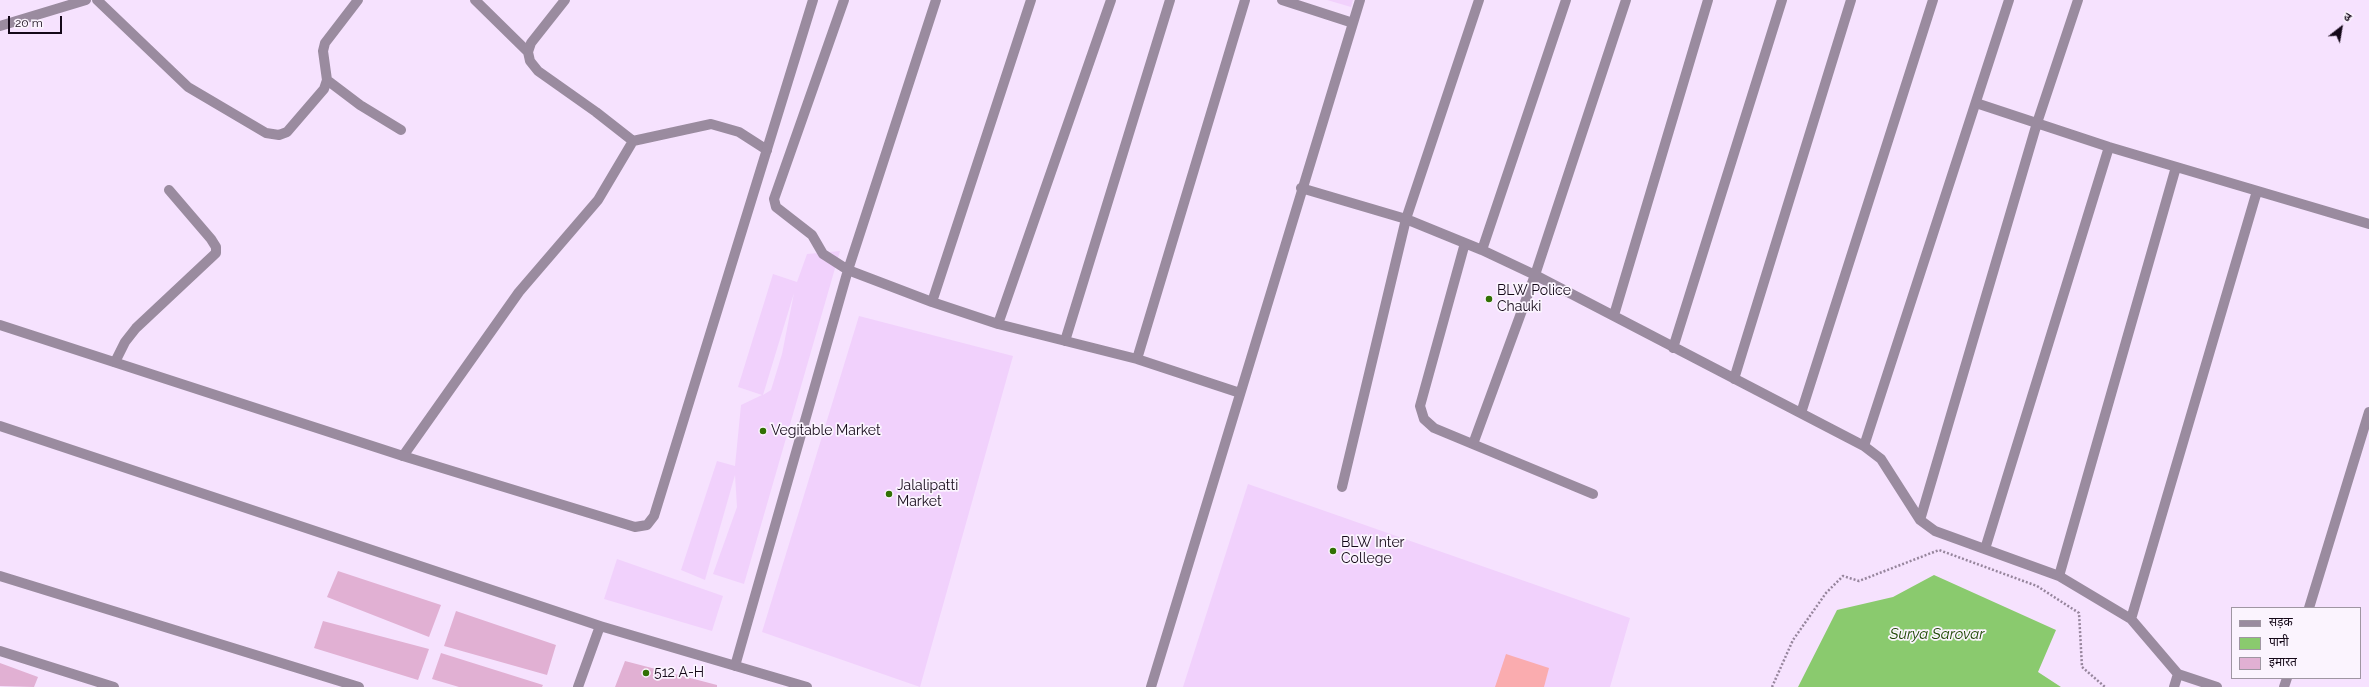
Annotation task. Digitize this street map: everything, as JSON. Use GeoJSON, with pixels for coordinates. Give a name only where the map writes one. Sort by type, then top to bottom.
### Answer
{"type":"FeatureCollection","features":[{"type":"Feature","properties":{"kind":"street"},"geometry":{"type":"LineString","coordinates":[[0,26],[86,0]]}},
{"type":"Feature","properties":{"kind":"street"},"geometry":{"type":"LineString","coordinates":[[97,0],[188,87],[266,133],[279,135],[287,132],[314,103],[327,80],[323,51],[325,43],[358,0]]}},
{"type":"Feature","properties":{"kind":"street"},"geometry":{"type":"LineString","coordinates":[[475,0],[528,52]]}},
{"type":"Feature","properties":{"kind":"street"},"geometry":{"type":"LineString","coordinates":[[565,0],[531,43],[528,52],[530,61],[538,71],[596,112],[633,141]]}},
{"type":"Feature","properties":{"kind":"street"},"geometry":{"type":"LineString","coordinates":[[0,325],[403,456],[635,527],[647,525],[654,516],[813,0]]}},
{"type":"Feature","properties":{"kind":"street"},"geometry":{"type":"LineString","coordinates":[[844,0],[774,199],[776,207],[812,235],[823,254],[848,270],[932,302],[998,324],[1137,359],[1240,394]]}},
{"type":"Feature","properties":{"kind":"street"},"geometry":{"type":"LineString","coordinates":[[735,666],[848,270],[936,0]]}},
{"type":"Feature","properties":{"kind":"street"},"geometry":{"type":"LineString","coordinates":[[932,302],[1031,0]]}},
{"type":"Feature","properties":{"kind":"street"},"geometry":{"type":"LineString","coordinates":[[998,324],[1111,0]]}},
{"type":"Feature","properties":{"kind":"street"},"geometry":{"type":"LineString","coordinates":[[1064,340],[1170,0]]}},
{"type":"Feature","properties":{"kind":"street"},"geometry":{"type":"LineString","coordinates":[[1137,359],[1245,0]]}},
{"type":"Feature","properties":{"kind":"street"},"geometry":{"type":"LineString","coordinates":[[1282,0],[1353,23]]}},
{"type":"Feature","properties":{"kind":"street"},"geometry":{"type":"LineString","coordinates":[[1152,687],[1301,188],[1360,0]]}},
{"type":"Feature","properties":{"kind":"street"},"geometry":{"type":"LineString","coordinates":[[1342,487],[1406,220],[1479,0]]}},
{"type":"Feature","properties":{"kind":"street"},"geometry":{"type":"LineString","coordinates":[[1482,250],[1566,0]]}},
{"type":"Feature","properties":{"kind":"street"},"geometry":{"type":"LineString","coordinates":[[1473,444],[1536,275],[1626,0]]}},
{"type":"Feature","properties":{"kind":"street"},"geometry":{"type":"LineString","coordinates":[[1614,315],[1708,0]]}},
{"type":"Feature","properties":{"kind":"street"},"geometry":{"type":"LineString","coordinates":[[1673,348],[1782,0]]}},
{"type":"Feature","properties":{"kind":"street"},"geometry":{"type":"LineString","coordinates":[[1734,379],[1851,0]]}},
{"type":"Feature","properties":{"kind":"street"},"geometry":{"type":"LineString","coordinates":[[1801,413],[1933,0]]}},
{"type":"Feature","properties":{"kind":"street"},"geometry":{"type":"LineString","coordinates":[[1864,446],[2009,0]]}},
{"type":"Feature","properties":{"kind":"street"},"geometry":{"type":"LineString","coordinates":[[1920,520],[2037,123],[2078,0]]}},
{"type":"Feature","properties":{"kind":"street"},"geometry":{"type":"LineString","coordinates":[[327,80],[360,105],[401,130]]}},
{"type":"Feature","properties":{"kind":"street"},"geometry":{"type":"LineString","coordinates":[[1976,103],[2109,147],[2369,224]]}},
{"type":"Feature","properties":{"kind":"street"},"geometry":{"type":"LineString","coordinates":[[403,456],[519,292],[598,200],[633,141],[711,124],[739,132],[767,150]]}},
{"type":"Feature","properties":{"kind":"street"},"geometry":{"type":"LineString","coordinates":[[1985,549],[2109,147]]}},
{"type":"Feature","properties":{"kind":"street"},"geometry":{"type":"LineString","coordinates":[[2059,576],[2176,167]]}},
{"type":"Feature","properties":{"kind":"street"},"geometry":{"type":"LineString","coordinates":[[1301,188],[1406,220],[1482,250],[1536,275],[1614,315],[1673,348],[1864,446],[1881,459],[1892,473],[1920,520],[1935,531],[2059,576],[2131,619],[2178,674],[2217,687]]}},
{"type":"Feature","properties":{"kind":"street"},"geometry":{"type":"LineString","coordinates":[[115,362],[125,342],[136,328],[216,253],[216,246],[211,239],[169,190]]}},
{"type":"Feature","properties":{"kind":"street"},"geometry":{"type":"LineString","coordinates":[[2131,619],[2257,191]]}},
{"type":"Feature","properties":{"kind":"street"},"geometry":{"type":"LineString","coordinates":[[1465,243],[1420,406],[1424,419],[1434,428],[1593,494]]}},
{"type":"Feature","properties":{"kind":"street"},"geometry":{"type":"LineString","coordinates":[[2309,607],[2369,412]]}},
{"type":"Feature","properties":{"kind":"street"},"geometry":{"type":"LineString","coordinates":[[0,426],[600,626],[807,687]]}},
{"type":"Feature","properties":{"kind":"street"},"geometry":{"type":"LineString","coordinates":[[0,576],[359,687]]}},
{"type":"Feature","properties":{"kind":"street"},"geometry":{"type":"LineString","coordinates":[[578,687],[600,626]]}},
{"type":"Feature","properties":{"kind":"street"},"geometry":{"type":"LineString","coordinates":[[0,651],[114,687]]}},
{"type":"Feature","properties":{"kind":"street"},"geometry":{"type":"LineString","coordinates":[[2174,687],[2178,674]]}},
{"type":"Feature","properties":{"kind":"path"},"geometry":{"type":"LineString","coordinates":[[1772,687],[1793,640],[1826,593],[1843,576],[1859,581],[1939,550],[2037,586],[2079,613],[2082,667],[2105,687]]}},
{"type":"Feature","properties":{"kind":"shaded area"},"geometry":{"type":"Polygon","coordinates":[[[1327,0],[1353,0],[1351,7],[1327,0]]]}},
{"type":"Feature","properties":{"kind":"shaded area","name":"Vegitable Market"},"geometry":{"type":"Polygon","coordinates":[[[840,251],[744,584],[713,574],[737,507],[735,475],[705,580],[681,570],[717,461],[735,466],[741,405],[762,395],[738,387],[773,274],[797,282],[807,254],[840,251]],[[794,293],[763,395],[771,390],[782,354],[794,293]]]}},
{"type":"Feature","properties":{"kind":"shaded area","name":"Jalalipatti Market"},"geometry":{"type":"Polygon","coordinates":[[[859,316],[1013,356],[920,687],[762,632],[859,316]]]}},
{"type":"Feature","properties":{"kind":"shaded area","name":"BLW Inter College"},"geometry":{"type":"Polygon","coordinates":[[[1248,484],[1630,618],[1610,687],[1183,687],[1248,484]]]}},
{"type":"Feature","properties":{"kind":"shaded area"},"geometry":{"type":"Polygon","coordinates":[[[617,559],[723,596],[712,631],[604,599],[617,559]]]}},
{"type":"Feature","properties":{"kind":"shaded area"},"geometry":{"type":"Polygon","coordinates":[[[1506,654],[1549,668],[1544,687],[1495,687],[1506,654]]]}},
{"type":"Feature","properties":{"kind":"water","name":"Surya Sarovar"},"geometry":{"type":"Polygon","coordinates":[[[1934,575],[2056,630],[2038,672],[2061,687],[1798,687],[1837,610],[1893,597],[1934,575]]]}},
{"type":"Feature","properties":{"kind":"building"},"geometry":{"type":"Polygon","coordinates":[[[338,571],[441,605],[429,637],[327,597],[338,571]]]}},
{"type":"Feature","properties":{"kind":"building"},"geometry":{"type":"Polygon","coordinates":[[[456,611],[556,645],[547,675],[444,646],[456,611]]]}},
{"type":"Feature","properties":{"kind":"building"},"geometry":{"type":"Polygon","coordinates":[[[323,621],[429,649],[418,680],[314,648],[323,621]]]}},
{"type":"Feature","properties":{"kind":"building"},"geometry":{"type":"Polygon","coordinates":[[[441,653],[543,685],[542,687],[459,687],[432,679],[441,653]]]}},
{"type":"Feature","properties":{"kind":"building","name":"512 A-H"},"geometry":{"type":"Polygon","coordinates":[[[625,661],[717,685],[717,687],[615,687],[625,661]]]}},
{"type":"Feature","properties":{"kind":"building"},"geometry":{"type":"Polygon","coordinates":[[[0,663],[38,677],[34,687],[0,686],[0,663]]]}},
{"type":"Feature","properties":{"kind":"place","name":"BLW Police Chauki"},"geometry":{"type":"Point","coordinates":[1489,299]}},
{"type":"Feature","properties":{"kind":"place","name":"Vegitable Market"},"geometry":{"type":"Point","coordinates":[763,431]}},
{"type":"Feature","properties":{"kind":"place","name":"Jalalipatti Market"},"geometry":{"type":"Point","coordinates":[889,494]}},
{"type":"Feature","properties":{"kind":"place","name":"BLW Inter College"},"geometry":{"type":"Point","coordinates":[1333,551]}},
{"type":"Feature","properties":{"kind":"place","name":"512 A-H"},"geometry":{"type":"Point","coordinates":[646,673]}}]}
